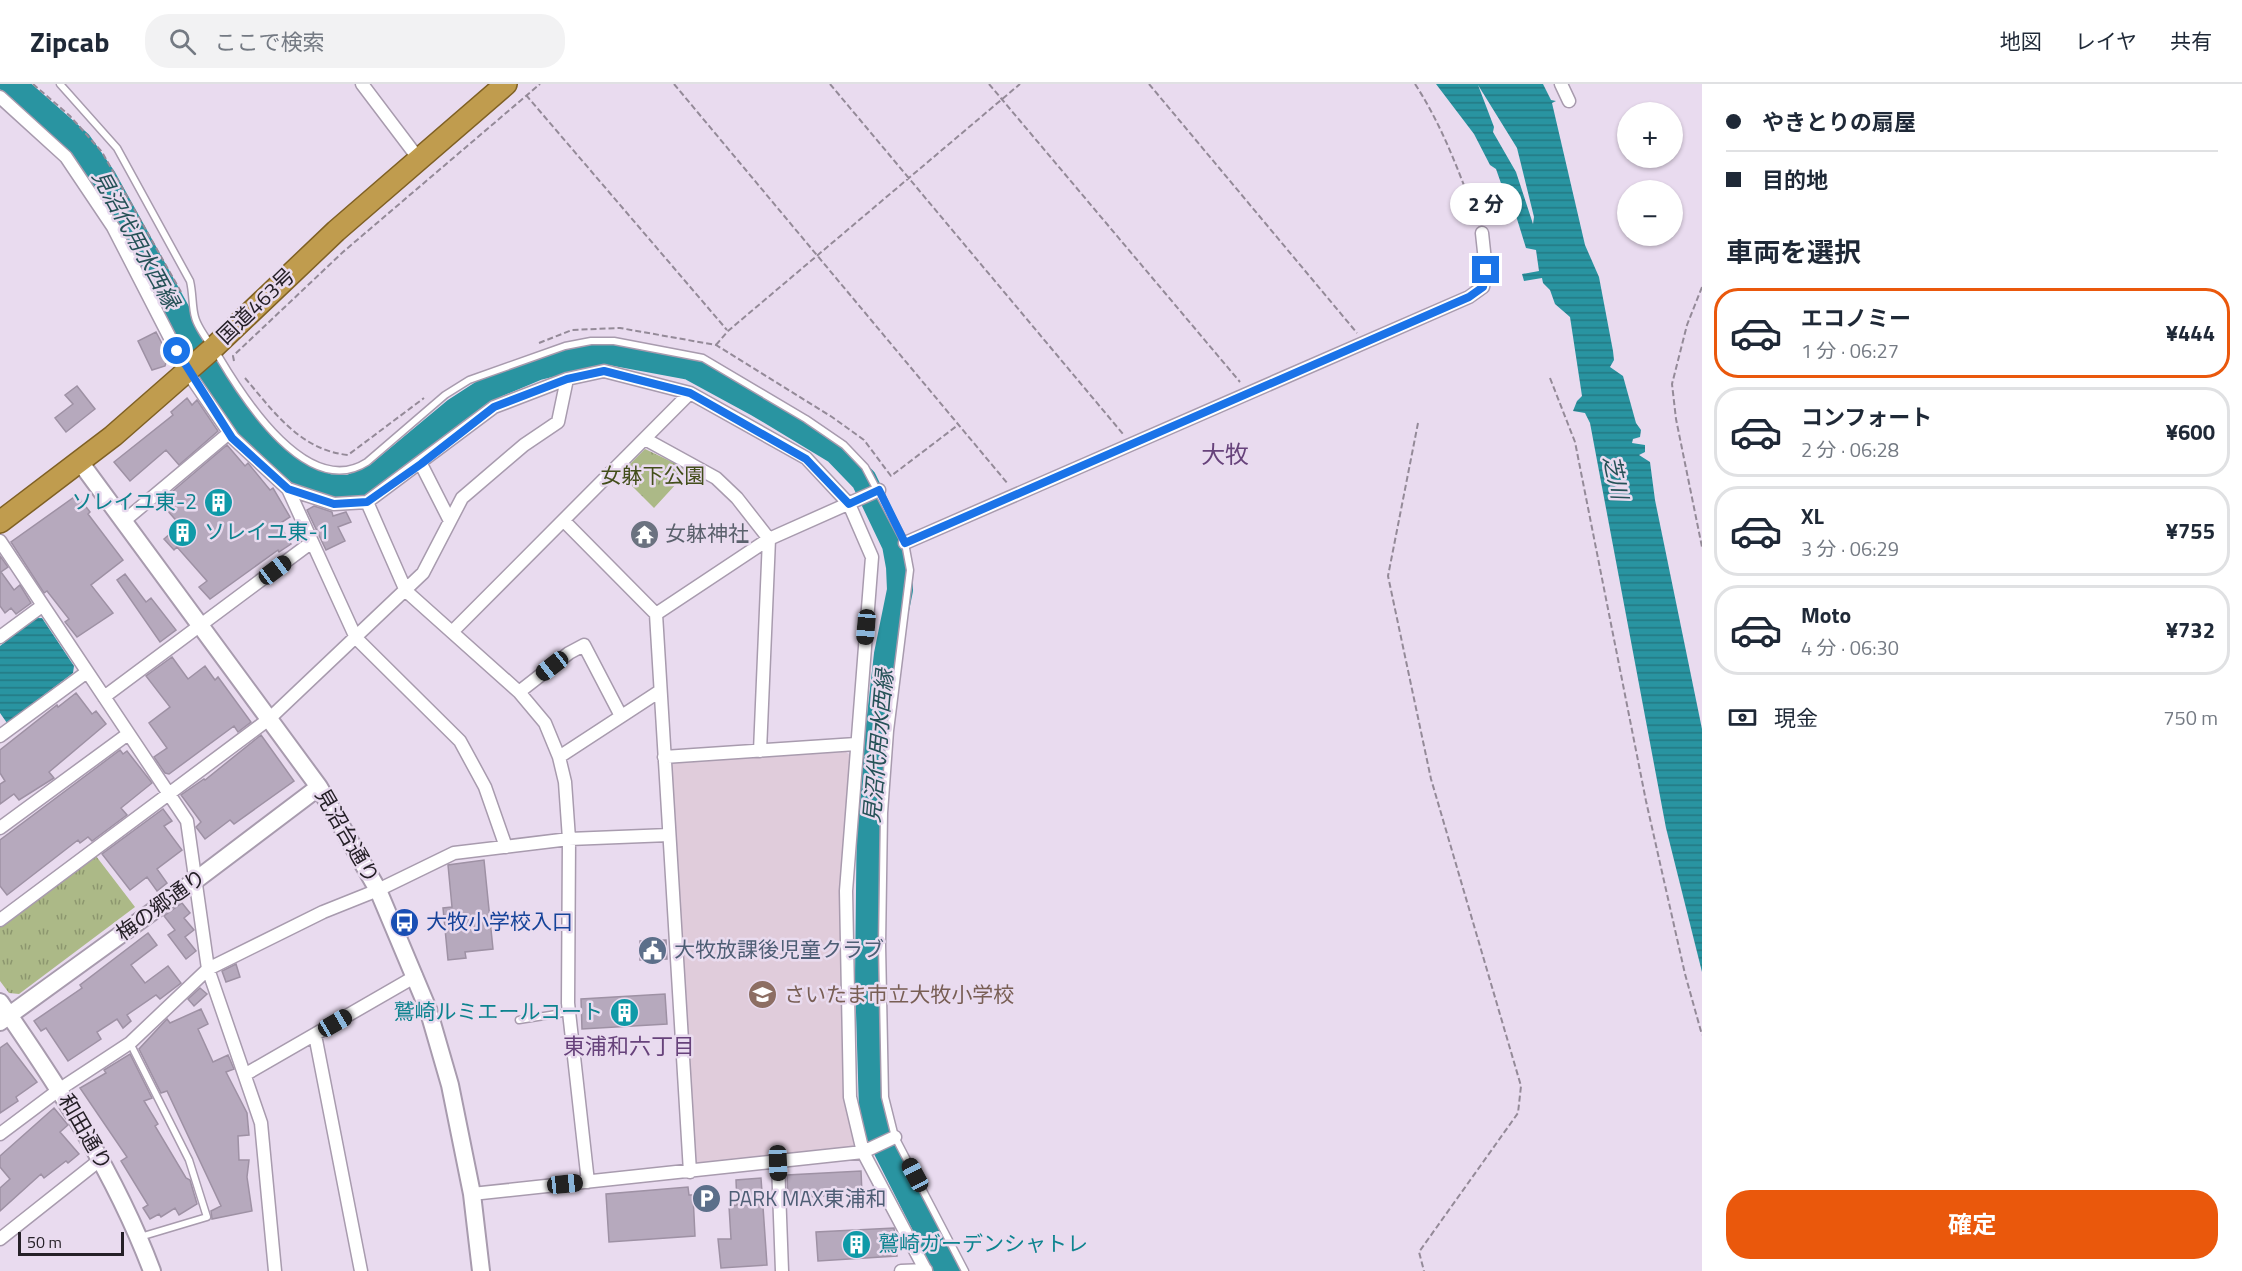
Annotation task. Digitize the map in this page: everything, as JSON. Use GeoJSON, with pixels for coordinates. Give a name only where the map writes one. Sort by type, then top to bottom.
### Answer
{"type":"FeatureCollection","features":[{"type":"Feature","properties":{"kind":"highway","name":"国道463号"},"geometry":{"type":"LineString","coordinates":[[0,522],[80,462],[189,369],[418,158],[506,84]]}},
{"type":"Feature","properties":{"kind":"street"},"geometry":{"type":"LineString","coordinates":[[362,84],[418,158]]}},
{"type":"Feature","properties":{"kind":"street"},"geometry":{"type":"LineString","coordinates":[[1561,84],[1569,101]]}},
{"type":"Feature","properties":{"kind":"street"},"geometry":{"type":"LineString","coordinates":[[2,102],[66,157],[113,227],[189,369],[229,433],[288,489],[356,638],[460,741],[485,787],[506,847]]}},
{"type":"Feature","properties":{"kind":"street"},"geometry":{"type":"LineString","coordinates":[[905,543],[1469,297],[1483,287],[1486,270],[1482,233]]}},
{"type":"Feature","properties":{"kind":"street"},"geometry":{"type":"LineString","coordinates":[[288,489],[334,504],[367,502],[421,464],[494,407],[567,379],[604,371],[690,393],[806,459],[849,504],[872,557],[846,891],[850,1097],[863,1152],[926,1270],[901,1271]]}},
{"type":"Feature","properties":{"kind":"street"},"geometry":{"type":"LineString","coordinates":[[0,920],[269,718],[406,591],[423,573],[462,498],[524,445],[558,422],[567,379]]}},
{"type":"Feature","properties":{"kind":"street"},"geometry":{"type":"LineString","coordinates":[[452,632],[690,393]]}},
{"type":"Feature","properties":{"kind":"street"},"geometry":{"type":"LineString","coordinates":[[124,521],[229,433]]}},
{"type":"Feature","properties":{"kind":"street"},"geometry":{"type":"LineString","coordinates":[[645,439],[716,478],[737,498],[769,539],[760,751]]}},
{"type":"Feature","properties":{"kind":"street","name":"見沼台通り"},"geometry":{"type":"LineString","coordinates":[[80,462],[319,787],[378,890],[416,976],[450,1085],[472,1194],[481,1271]]}},
{"type":"Feature","properties":{"kind":"street"},"geometry":{"type":"LineString","coordinates":[[421,464],[450,521]]}},
{"type":"Feature","properties":{"kind":"street"},"geometry":{"type":"LineString","coordinates":[[656,614],[769,539],[879,490]]}},
{"type":"Feature","properties":{"kind":"street"},"geometry":{"type":"LineString","coordinates":[[367,502],[406,591],[519,692],[545,723],[559,757],[565,782],[570,839],[567,904],[569,1012],[588,1182]]}},
{"type":"Feature","properties":{"kind":"street"},"geometry":{"type":"LineString","coordinates":[[564,520],[656,614],[690,1172]]}},
{"type":"Feature","properties":{"kind":"street"},"geometry":{"type":"LineString","coordinates":[[0,541],[187,821],[207,969],[246,1074],[261,1123],[275,1271]]}},
{"type":"Feature","properties":{"kind":"street"},"geometry":{"type":"LineString","coordinates":[[104,697],[312,542]]}},
{"type":"Feature","properties":{"kind":"street"},"geometry":{"type":"LineString","coordinates":[[0,638],[42,606]]}},
{"type":"Feature","properties":{"kind":"street"},"geometry":{"type":"LineString","coordinates":[[519,692],[568,653],[584,645],[621,716]]}},
{"type":"Feature","properties":{"kind":"street"},"geometry":{"type":"LineString","coordinates":[[0,736],[87,672]]}},
{"type":"Feature","properties":{"kind":"street"},"geometry":{"type":"LineString","coordinates":[[559,757],[660,691]]}},
{"type":"Feature","properties":{"kind":"street"},"geometry":{"type":"LineString","coordinates":[[0,828],[128,734]]}},
{"type":"Feature","properties":{"kind":"street"},"geometry":{"type":"LineString","coordinates":[[664,757],[856,744]]}},
{"type":"Feature","properties":{"kind":"street","name":"梅の郷通り"},"geometry":{"type":"LineString","coordinates":[[3,1013],[196,880],[319,787]]}},
{"type":"Feature","properties":{"kind":"street"},"geometry":{"type":"LineString","coordinates":[[0,1134],[60,1089],[130,1043],[207,969],[323,912],[378,890],[454,853],[570,839],[669,835]]}},
{"type":"Feature","properties":{"kind":"street"},"geometry":{"type":"LineString","coordinates":[[246,1074],[416,976]]}},
{"type":"Feature","properties":{"kind":"street","name":"和田通り"},"geometry":{"type":"LineString","coordinates":[[3,1013],[60,1089],[101,1159],[140,1237],[152,1271]]}},
{"type":"Feature","properties":{"kind":"street"},"geometry":{"type":"LineString","coordinates":[[315,1035],[362,1271]]}},
{"type":"Feature","properties":{"kind":"street"},"geometry":{"type":"LineString","coordinates":[[472,1194],[778,1163],[863,1152],[895,1137]]}},
{"type":"Feature","properties":{"kind":"street"},"geometry":{"type":"LineString","coordinates":[[0,1239],[101,1159]]}},
{"type":"Feature","properties":{"kind":"street"},"geometry":{"type":"LineString","coordinates":[[778,1163],[782,1271]]}},
{"type":"Feature","properties":{"kind":"lane"},"geometry":{"type":"LineString","coordinates":[[60,84],[117,148],[190,281],[195,301],[195,318],[212,349],[250,404],[280,439],[306,460],[326,470],[343,472],[357,469],[445,395],[469,380],[564,346],[591,341],[614,341],[703,358],[734,375],[844,445],[865,467],[905,543],[910,570],[890,731],[884,813],[882,945],[885,1097],[895,1137],[965,1271]]}},
{"type":"Feature","properties":{"kind":"lane"},"geometry":{"type":"LineString","coordinates":[[519,1020],[569,1012]]}},
{"type":"Feature","properties":{"kind":"lane"},"geometry":{"type":"LineString","coordinates":[[130,1043],[189,1160],[207,1217],[140,1237]]}},
{"type":"Feature","properties":{"kind":"path"},"geometry":{"type":"LineString","coordinates":[[33,84],[70,116],[102,152],[195,318]]}},
{"type":"Feature","properties":{"kind":"path"},"geometry":{"type":"LineString","coordinates":[[233,356],[343,252],[540,84]]}},
{"type":"Feature","properties":{"kind":"path"},"geometry":{"type":"LineString","coordinates":[[674,84],[1017,496]]}},
{"type":"Feature","properties":{"kind":"path"},"geometry":{"type":"LineString","coordinates":[[830,84],[1132,445]]}},
{"type":"Feature","properties":{"kind":"path"},"geometry":{"type":"LineString","coordinates":[[989,84],[1250,393]]}},
{"type":"Feature","properties":{"kind":"path"},"geometry":{"type":"LineString","coordinates":[[716,345],[728,331],[1020,84]]}},
{"type":"Feature","properties":{"kind":"path"},"geometry":{"type":"LineString","coordinates":[[1149,84],[1365,343]]}},
{"type":"Feature","properties":{"kind":"path"},"geometry":{"type":"LineString","coordinates":[[1415,84],[1436,116],[1452,150],[1482,233]]}},
{"type":"Feature","properties":{"kind":"path"},"geometry":{"type":"LineString","coordinates":[[526,95],[728,331]]}},
{"type":"Feature","properties":{"kind":"path"},"geometry":{"type":"LineString","coordinates":[[1702,287],[1687,325],[1672,384],[1676,418],[1702,547]]}},
{"type":"Feature","properties":{"kind":"path"},"geometry":{"type":"LineString","coordinates":[[1550,378],[1575,442],[1646,801],[1685,974],[1702,1035]]}},
{"type":"Feature","properties":{"kind":"path"},"geometry":{"type":"LineString","coordinates":[[1418,423],[1388,576],[1431,779],[1521,1086],[1518,1113],[1419,1252],[1424,1271]]}},
{"type":"Feature","properties":{"kind":"path"},"geometry":{"type":"LineString","coordinates":[[891,476],[958,425]]}},
{"type":"Feature","properties":{"kind":"shaded area","name":"さいたま市立大牧小学校"},"geometry":{"type":"Polygon","coordinates":[[[846,752],[850,755],[841,894],[843,1096],[856,1143],[851,1148],[698,1165],[694,1160],[671,766],[675,761],[846,752]]]}},
{"type":"Feature","properties":{"kind":"green space","name":"女躰下公園"},"geometry":{"type":"Polygon","coordinates":[[[645,449],[689,470],[654,508],[620,474],[645,449]]]}},
{"type":"Feature","properties":{"kind":"green space"},"geometry":{"type":"Polygon","coordinates":[[[96,856],[135,907],[19,994],[9,993],[0,981],[0,926],[96,856]]]}},
{"type":"Feature","properties":{"kind":"water","name":"芝川"},"geometry":{"type":"Polygon","coordinates":[[[1436,84],[1543,84],[1551,100],[1556,101],[1552,103],[1585,245],[1599,277],[1613,351],[1614,360],[1610,367],[1623,376],[1636,423],[1641,430],[1640,437],[1633,439],[1632,443],[1645,445],[1645,452],[1639,455],[1650,462],[1655,500],[1702,729],[1702,972],[1666,828],[1590,423],[1585,413],[1573,411],[1582,396],[1570,317],[1555,304],[1542,278],[1524,281],[1522,274],[1539,271],[1536,250],[1526,248],[1513,206],[1503,189],[1496,169],[1490,165],[1474,134],[1436,84]],[[1478,85],[1494,127],[1493,132],[1516,172],[1533,224],[1534,217],[1517,148],[1478,85]]]}},
{"type":"Feature","properties":{"kind":"water"},"geometry":{"type":"Polygon","coordinates":[[[35,618],[42,618],[74,666],[73,673],[7,723],[0,713],[0,646],[35,618]]]}},
{"type":"Feature","properties":{"kind":"building"},"geometry":{"type":"Polygon","coordinates":[[[156,332],[168,355],[165,366],[152,370],[138,341],[156,332]]]}},
{"type":"Feature","properties":{"kind":"building"},"geometry":{"type":"Polygon","coordinates":[[[77,386],[95,409],[66,432],[55,418],[73,404],[65,395],[77,386]]]}},
{"type":"Feature","properties":{"kind":"building"},"geometry":{"type":"Polygon","coordinates":[[[187,398],[192,405],[197,400],[218,431],[179,465],[166,450],[130,481],[114,462],[173,415],[171,412],[187,398]]]}},
{"type":"Feature","properties":{"kind":"building"},"geometry":{"type":"Polygon","coordinates":[[[227,445],[245,466],[248,463],[270,490],[273,488],[290,517],[279,524],[291,544],[279,552],[278,550],[210,599],[199,587],[207,581],[177,547],[174,550],[164,539],[180,525],[160,502],[227,445]]]}},
{"type":"Feature","properties":{"kind":"building"},"geometry":{"type":"Polygon","coordinates":[[[77,495],[90,512],[88,514],[123,560],[91,585],[113,613],[77,637],[65,622],[69,619],[47,591],[44,593],[11,542],[77,495]]]}},
{"type":"Feature","properties":{"kind":"building"},"geometry":{"type":"Polygon","coordinates":[[[314,506],[332,512],[333,516],[346,512],[351,522],[338,527],[345,541],[326,550],[307,510],[314,506]]]}},
{"type":"Feature","properties":{"kind":"building"},"geometry":{"type":"Polygon","coordinates":[[[0,556],[8,567],[1,572],[14,590],[20,585],[31,603],[16,614],[11,608],[5,613],[0,606],[0,556]]]}},
{"type":"Feature","properties":{"kind":"building"},"geometry":{"type":"Polygon","coordinates":[[[125,574],[146,602],[151,598],[176,630],[160,642],[117,580],[125,574]]]}},
{"type":"Feature","properties":{"kind":"building"},"geometry":{"type":"Polygon","coordinates":[[[172,657],[188,679],[205,666],[215,680],[218,677],[251,722],[238,732],[234,726],[169,774],[165,773],[154,757],[167,748],[149,723],[170,707],[146,676],[172,657]]]}},
{"type":"Feature","properties":{"kind":"building"},"geometry":{"type":"Polygon","coordinates":[[[76,693],[92,714],[96,711],[106,724],[49,772],[54,778],[19,800],[14,794],[0,804],[0,784],[5,781],[0,773],[0,750],[57,705],[58,707],[76,693]]]}},
{"type":"Feature","properties":{"kind":"building"},"geometry":{"type":"Polygon","coordinates":[[[261,735],[294,781],[234,824],[230,820],[205,839],[196,827],[201,822],[181,795],[205,780],[261,735]]]}},
{"type":"Feature","properties":{"kind":"building"},"geometry":{"type":"Polygon","coordinates":[[[120,750],[123,754],[127,751],[152,783],[121,808],[127,815],[92,841],[88,837],[80,843],[78,840],[7,895],[0,886],[0,840],[120,750]]]}},
{"type":"Feature","properties":{"kind":"building"},"geometry":{"type":"Polygon","coordinates":[[[163,809],[172,821],[164,826],[182,850],[157,869],[167,883],[157,891],[147,877],[130,890],[102,854],[163,809]]]}},
{"type":"Feature","properties":{"kind":"building"},"geometry":{"type":"Polygon","coordinates":[[[484,860],[493,949],[465,952],[466,958],[448,960],[443,908],[452,907],[448,865],[484,860]]]}},
{"type":"Feature","properties":{"kind":"building"},"geometry":{"type":"Polygon","coordinates":[[[182,903],[190,913],[184,918],[194,930],[185,937],[196,951],[186,959],[168,935],[175,930],[164,916],[182,903]]]}},
{"type":"Feature","properties":{"kind":"building"},"geometry":{"type":"Polygon","coordinates":[[[148,933],[157,945],[131,965],[145,983],[168,966],[181,983],[160,999],[156,995],[127,1015],[131,1021],[123,1028],[117,1019],[97,1032],[101,1039],[68,1061],[46,1028],[41,1031],[34,1021],[82,988],[80,985],[148,933]]]}},
{"type":"Feature","properties":{"kind":"building"},"geometry":{"type":"Polygon","coordinates":[[[666,940],[667,959],[640,960],[640,941],[666,940]]]}},
{"type":"Feature","properties":{"kind":"building"},"geometry":{"type":"Polygon","coordinates":[[[236,964],[240,977],[226,982],[222,971],[236,964]]]}},
{"type":"Feature","properties":{"kind":"building"},"geometry":{"type":"Polygon","coordinates":[[[200,988],[207,994],[194,1006],[188,999],[200,988]]]}},
{"type":"Feature","properties":{"kind":"building","name":"鷲崎ルミエールコート"},"geometry":{"type":"Polygon","coordinates":[[[665,994],[667,1024],[582,1029],[581,999],[665,994]]]}},
{"type":"Feature","properties":{"kind":"building"},"geometry":{"type":"Polygon","coordinates":[[[201,1009],[208,1024],[198,1029],[213,1062],[228,1055],[234,1069],[226,1072],[247,1113],[249,1135],[238,1136],[239,1160],[249,1160],[247,1177],[252,1211],[212,1219],[211,1211],[221,1206],[167,1091],[161,1093],[139,1049],[167,1019],[170,1023],[201,1009]]]}},
{"type":"Feature","properties":{"kind":"building"},"geometry":{"type":"Polygon","coordinates":[[[7,1043],[37,1082],[16,1097],[18,1101],[0,1113],[0,1048],[7,1043]]]}},
{"type":"Feature","properties":{"kind":"building"},"geometry":{"type":"Polygon","coordinates":[[[130,1054],[152,1098],[144,1101],[158,1124],[155,1126],[186,1178],[190,1180],[197,1204],[179,1215],[175,1208],[161,1217],[159,1214],[150,1219],[143,1208],[148,1205],[121,1161],[127,1157],[80,1088],[106,1073],[104,1070],[130,1054]]]}},
{"type":"Feature","properties":{"kind":"building"},"geometry":{"type":"Polygon","coordinates":[[[54,1108],[68,1125],[60,1132],[79,1154],[44,1178],[41,1174],[0,1211],[0,1188],[10,1179],[0,1167],[0,1156],[54,1108]]]}},
{"type":"Feature","properties":{"kind":"building"},"geometry":{"type":"Polygon","coordinates":[[[861,1171],[862,1194],[788,1198],[787,1175],[861,1171]]]}},
{"type":"Feature","properties":{"kind":"building"},"geometry":{"type":"Polygon","coordinates":[[[761,1178],[767,1265],[721,1268],[718,1239],[731,1239],[729,1206],[737,1205],[736,1180],[761,1178]]]}},
{"type":"Feature","properties":{"kind":"building"},"geometry":{"type":"Polygon","coordinates":[[[688,1187],[689,1195],[693,1195],[695,1236],[609,1242],[606,1194],[688,1187]]]}},
{"type":"Feature","properties":{"kind":"building","name":"鷲崎ガーデンシャトレ"},"geometry":{"type":"Polygon","coordinates":[[[894,1228],[897,1256],[818,1261],[816,1232],[894,1228]]]}},
{"type":"Feature","properties":{"kind":"waterway","name":"見沼代用水西縁"},"geometry":{"type":"LineString","coordinates":[[12,84],[79,143],[104,179],[218,386],[249,426],[275,452],[308,479],[328,487],[350,488],[377,476],[455,411],[495,385],[538,367],[604,351],[690,367],[758,404],[836,451],[864,480],[895,545],[900,590],[887,654],[870,804],[868,979],[872,1110],[876,1129],[948,1271]]}},
{"type":"Feature","properties":{"kind":"place","name":"ソレイユ東-2"},"geometry":{"type":"Point","coordinates":[218,502]}},
{"type":"Feature","properties":{"kind":"place","name":"ソレイユ東-1"},"geometry":{"type":"Point","coordinates":[183,532]}},
{"type":"Feature","properties":{"kind":"place","name":"女躰神社"},"geometry":{"type":"Point","coordinates":[644,534]}},
{"type":"Feature","properties":{"kind":"place","name":"大牧小学校入口"},"geometry":{"type":"Point","coordinates":[405,922]}},
{"type":"Feature","properties":{"kind":"place","name":"大牧放課後児童クラブ"},"geometry":{"type":"Point","coordinates":[653,950]}},
{"type":"Feature","properties":{"kind":"place","name":"さいたま市立大牧小学校"},"geometry":{"type":"Point","coordinates":[763,995]}},
{"type":"Feature","properties":{"kind":"place","name":"鷲崎ルミエールコート"},"geometry":{"type":"Point","coordinates":[624,1012]}},
{"type":"Feature","properties":{"kind":"place","name":"PARK MAX東浦和"},"geometry":{"type":"Point","coordinates":[707,1199]}},
{"type":"Feature","properties":{"kind":"place","name":"鷲崎ガーデンシャトレ"},"geometry":{"type":"Point","coordinates":[857,1244]}},
{"type":"Feature","properties":{"kind":"district","name":"大牧"},"geometry":{"type":"Point","coordinates":[1225,455]}},
{"type":"Feature","properties":{"kind":"district","name":"東浦和六丁目"},"geometry":{"type":"Point","coordinates":[629,1046]}},
{"type":"Feature","properties":{"kind":"route"},"geometry":{"type":"LineString","coordinates":[[177,351],[232,438],[288,489],[334,504],[367,502],[421,464],[494,407],[567,379],[604,371],[690,393],[806,459],[849,504],[879,490],[905,543],[1469,297],[1483,287],[1486,270]]}}]}
